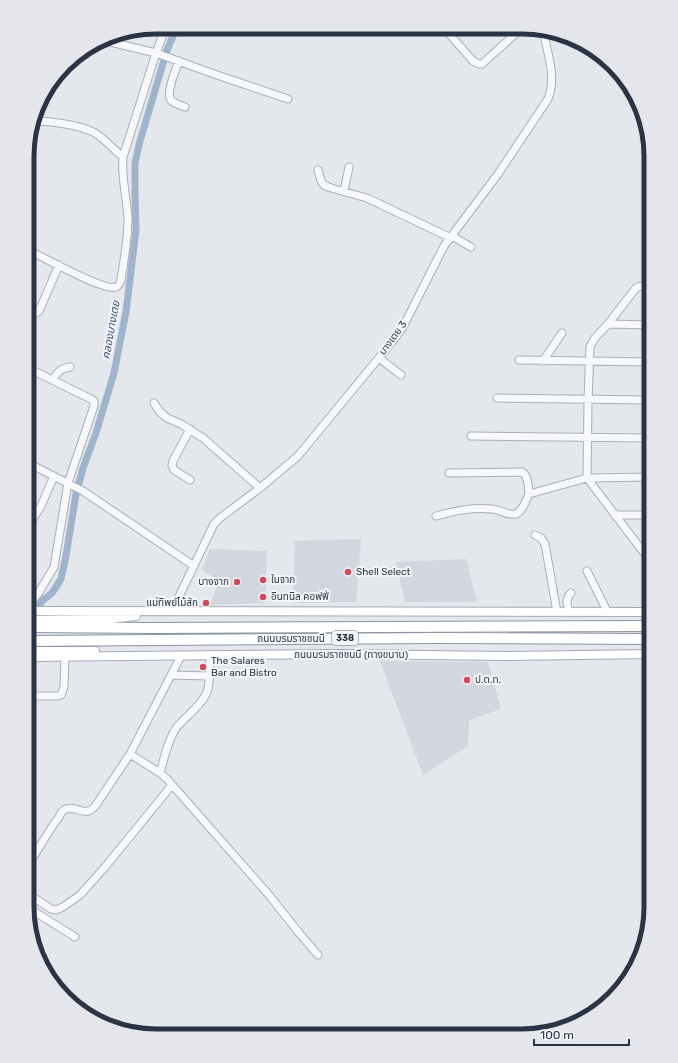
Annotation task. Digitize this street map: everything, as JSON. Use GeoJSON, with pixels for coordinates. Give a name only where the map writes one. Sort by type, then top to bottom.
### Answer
{"type":"FeatureCollection","features":[{"type":"Feature","properties":{"kind":"highway","name":"ถนนบรมราชชนนี"},"geometry":{"type":"LineString","coordinates":[[34,624],[45,619],[164,628],[644,626]]}},
{"type":"Feature","properties":{"kind":"highway","name":"ถนนบรมราชชนนี"},"geometry":{"type":"LineString","coordinates":[[34,641],[436,638],[644,639]]}},
{"type":"Feature","properties":{"kind":"main road"},"geometry":{"type":"LineString","coordinates":[[34,620],[111,619],[168,611],[644,612]]}},
{"type":"Feature","properties":{"kind":"main road","name":"338"},"geometry":{"type":"LineString","coordinates":[[34,612],[45,619]]}},
{"type":"Feature","properties":{"kind":"main road"},"geometry":{"type":"LineString","coordinates":[[34,651],[140,651],[184,656]]}},
{"type":"Feature","properties":{"kind":"main road","name":"ถนนบรมราชชนนี (ทางขนาน)"},"geometry":{"type":"LineString","coordinates":[[34,657],[341,654],[505,656],[644,654]]}},
{"type":"Feature","properties":{"kind":"street"},"geometry":{"type":"LineString","coordinates":[[34,253],[98,284],[112,288],[120,284],[128,218],[122,168],[123,157],[164,34]]}},
{"type":"Feature","properties":{"kind":"street"},"geometry":{"type":"LineString","coordinates":[[449,34],[473,61],[482,64],[515,34]]}},
{"type":"Feature","properties":{"kind":"street","name":"บางเตย 3"},"geometry":{"type":"LineString","coordinates":[[168,611],[194,566],[211,530],[220,518],[260,488],[298,456],[403,327],[437,258],[498,174],[548,98],[552,83],[544,36]]}},
{"type":"Feature","properties":{"kind":"street"},"geometry":{"type":"LineString","coordinates":[[111,42],[158,53],[288,99]]}},
{"type":"Feature","properties":{"kind":"street"},"geometry":{"type":"LineString","coordinates":[[179,61],[169,92],[170,98],[173,102],[185,107]]}},
{"type":"Feature","properties":{"kind":"street"},"geometry":{"type":"LineString","coordinates":[[39,121],[48,121],[79,127],[94,132],[123,157]]}},
{"type":"Feature","properties":{"kind":"street"},"geometry":{"type":"LineString","coordinates":[[344,192],[349,167]]}},
{"type":"Feature","properties":{"kind":"street"},"geometry":{"type":"LineString","coordinates":[[318,170],[321,181],[324,185],[367,198],[471,247]]}},
{"type":"Feature","properties":{"kind":"street"},"geometry":{"type":"LineString","coordinates":[[34,313],[38,310],[59,265]]}},
{"type":"Feature","properties":{"kind":"street"},"geometry":{"type":"LineString","coordinates":[[644,286],[636,288],[592,342],[590,347],[587,438],[587,478],[644,553]]}},
{"type":"Feature","properties":{"kind":"street"},"geometry":{"type":"LineString","coordinates":[[608,324],[644,325]]}},
{"type":"Feature","properties":{"kind":"street"},"geometry":{"type":"LineString","coordinates":[[543,361],[562,333]]}},
{"type":"Feature","properties":{"kind":"street"},"geometry":{"type":"LineString","coordinates":[[379,358],[401,375]]}},
{"type":"Feature","properties":{"kind":"street"},"geometry":{"type":"LineString","coordinates":[[518,360],[644,362]]}},
{"type":"Feature","properties":{"kind":"street"},"geometry":{"type":"LineString","coordinates":[[53,380],[59,371],[70,367]]}},
{"type":"Feature","properties":{"kind":"street"},"geometry":{"type":"LineString","coordinates":[[34,371],[94,401],[93,410],[70,484],[54,566],[34,600]]}},
{"type":"Feature","properties":{"kind":"street"},"geometry":{"type":"LineString","coordinates":[[497,398],[644,400]]}},
{"type":"Feature","properties":{"kind":"street"},"geometry":{"type":"LineString","coordinates":[[154,403],[160,412],[167,418],[190,429],[203,438],[260,488]]}},
{"type":"Feature","properties":{"kind":"street"},"geometry":{"type":"LineString","coordinates":[[190,429],[173,461],[172,466],[174,470],[190,480]]}},
{"type":"Feature","properties":{"kind":"street"},"geometry":{"type":"LineString","coordinates":[[470,436],[644,438]]}},
{"type":"Feature","properties":{"kind":"street"},"geometry":{"type":"LineString","coordinates":[[34,465],[83,491],[194,566]]}},
{"type":"Feature","properties":{"kind":"street"},"geometry":{"type":"LineString","coordinates":[[436,516],[464,509],[478,508],[516,514],[523,507],[529,494],[525,474],[522,472],[449,473]]}},
{"type":"Feature","properties":{"kind":"street"},"geometry":{"type":"LineString","coordinates":[[34,517],[41,506],[54,476]]}},
{"type":"Feature","properties":{"kind":"street"},"geometry":{"type":"LineString","coordinates":[[529,494],[587,478],[644,477]]}},
{"type":"Feature","properties":{"kind":"street"},"geometry":{"type":"LineString","coordinates":[[615,515],[644,515]]}},
{"type":"Feature","properties":{"kind":"street"},"geometry":{"type":"LineString","coordinates":[[535,535],[541,538],[545,544],[557,612]]}},
{"type":"Feature","properties":{"kind":"street"},"geometry":{"type":"LineString","coordinates":[[587,571],[608,612]]}},
{"type":"Feature","properties":{"kind":"street"},"geometry":{"type":"LineString","coordinates":[[569,612],[566,601],[567,597],[571,593]]}},
{"type":"Feature","properties":{"kind":"street"},"geometry":{"type":"LineString","coordinates":[[34,856],[64,810],[69,809],[84,812],[92,809],[130,754],[171,675],[184,656]]}},
{"type":"Feature","properties":{"kind":"street"},"geometry":{"type":"LineString","coordinates":[[160,773],[173,733],[204,697],[208,686],[210,656]]}},
{"type":"Feature","properties":{"kind":"street"},"geometry":{"type":"LineString","coordinates":[[39,696],[61,695],[64,687],[65,657]]}},
{"type":"Feature","properties":{"kind":"street"},"geometry":{"type":"LineString","coordinates":[[171,675],[209,676]]}},
{"type":"Feature","properties":{"kind":"street"},"geometry":{"type":"LineString","coordinates":[[130,754],[160,773],[172,785],[269,895],[318,955]]}},
{"type":"Feature","properties":{"kind":"street"},"geometry":{"type":"LineString","coordinates":[[34,897],[51,909],[56,910],[80,895],[105,867],[172,785]]}},
{"type":"Feature","properties":{"kind":"street"},"geometry":{"type":"LineString","coordinates":[[34,911],[75,937]]}},
{"type":"Feature","properties":{"kind":"shaded area"},"geometry":{"type":"Polygon","coordinates":[[[361,539],[356,602],[293,603],[295,541],[361,539]]]}},
{"type":"Feature","properties":{"kind":"shaded area"},"geometry":{"type":"Polygon","coordinates":[[[210,549],[267,551],[265,603],[210,605],[219,581],[202,570],[210,549]]]}},
{"type":"Feature","properties":{"kind":"shaded area"},"geometry":{"type":"Polygon","coordinates":[[[466,559],[477,602],[405,602],[396,562],[466,559]]]}},
{"type":"Feature","properties":{"kind":"shaded area"},"geometry":{"type":"Polygon","coordinates":[[[380,661],[488,662],[501,709],[469,720],[468,746],[423,775],[380,661]]]}},
{"type":"Feature","properties":{"kind":"waterway","name":"คลองบางเตย"},"geometry":{"type":"LineString","coordinates":[[34,615],[42,601],[52,593],[61,579],[76,494],[114,373],[126,312],[136,230],[135,163],[167,50],[174,34]]}},
{"type":"Feature","properties":{"kind":"place","name":"Shell Select"},"geometry":{"type":"Point","coordinates":[348,572]}},
{"type":"Feature","properties":{"kind":"place","name":"ใบจาก"},"geometry":{"type":"Point","coordinates":[263,580]}},
{"type":"Feature","properties":{"kind":"place","name":"บางจาก"},"geometry":{"type":"Point","coordinates":[237,582]}},
{"type":"Feature","properties":{"kind":"place","name":"อินทนิล คอฟฟี่"},"geometry":{"type":"Point","coordinates":[263,597]}},
{"type":"Feature","properties":{"kind":"place","name":"แม่ทิพย์ไม้สัก"},"geometry":{"type":"Point","coordinates":[206,603]}},
{"type":"Feature","properties":{"kind":"place","name":"The Salares Bar and Bistro"},"geometry":{"type":"Point","coordinates":[203,667]}},
{"type":"Feature","properties":{"kind":"place","name":"ป.ต.ท."},"geometry":{"type":"Point","coordinates":[467,680]}}]}
